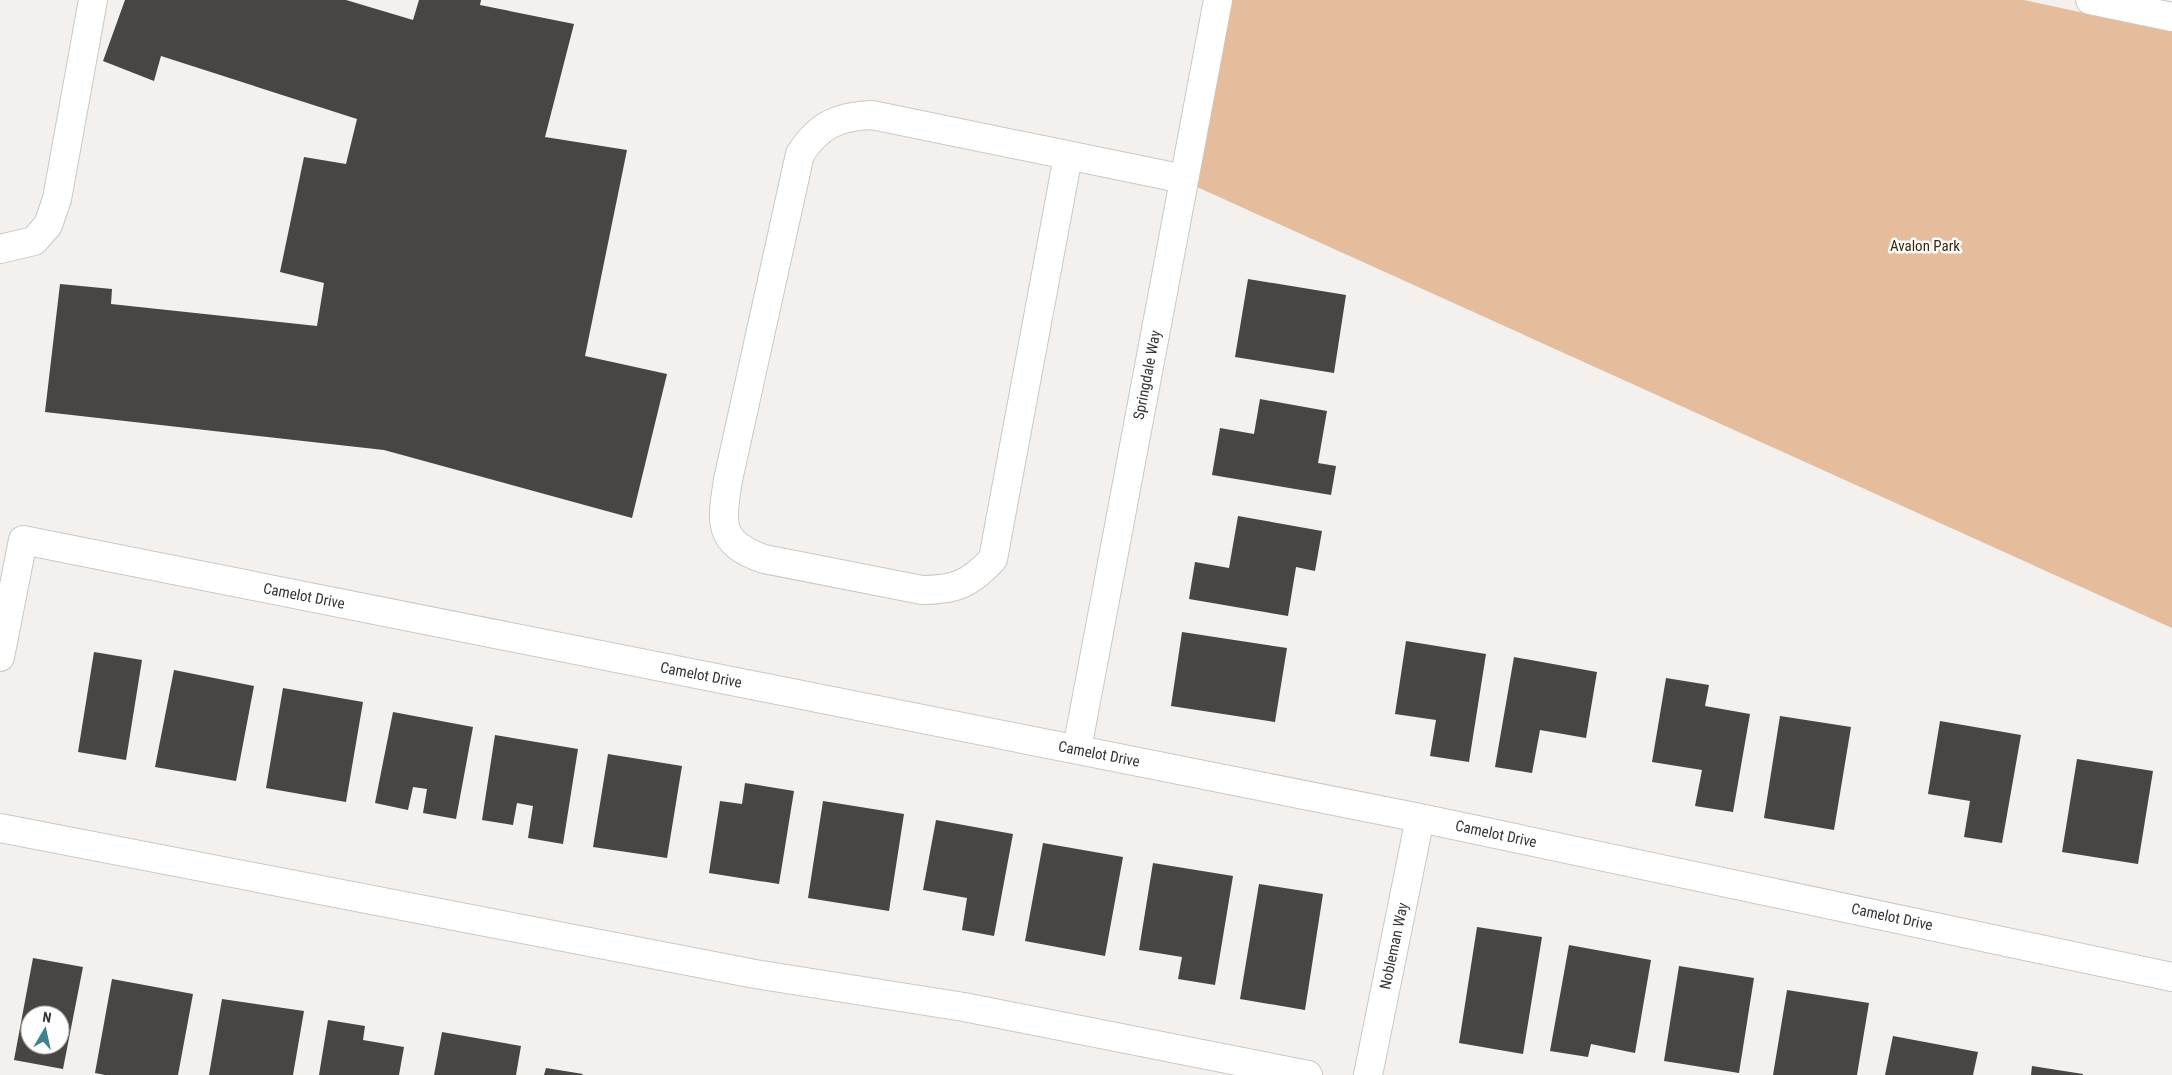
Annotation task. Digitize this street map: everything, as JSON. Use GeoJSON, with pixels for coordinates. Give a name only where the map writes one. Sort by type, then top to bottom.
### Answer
{"type":"FeatureCollection","features":[{"type":"Feature","properties":{"kind":"street"},"geometry":{"type":"LineString","coordinates":[[0,249],[34,241],[48,226],[57,199],[93,0]]}},
{"type":"Feature","properties":{"kind":"street","name":"Springdale Way"},"geometry":{"type":"LineString","coordinates":[[1077,749],[1218,0]]}},
{"type":"Feature","properties":{"kind":"street"},"geometry":{"type":"LineString","coordinates":[[2090,0],[2172,17]]}},
{"type":"Feature","properties":{"kind":"street"},"geometry":{"type":"LineString","coordinates":[[1068,156],[993,559],[982,571],[965,582],[946,590],[922,590],[764,559],[743,552],[728,538],[724,520],[728,480],[800,154],[810,139],[835,120],[852,116],[872,115],[1184,179]]}},
{"type":"Feature","properties":{"kind":"street","name":"Camelot Drive"},"geometry":{"type":"LineString","coordinates":[[0,656],[24,540],[1420,818],[2172,977]]}},
{"type":"Feature","properties":{"kind":"street","name":"Nobleman Way"},"geometry":{"type":"LineString","coordinates":[[1368,1075],[1420,818]]}},
{"type":"Feature","properties":{"kind":"street"},"geometry":{"type":"LineString","coordinates":[[0,828],[755,974],[964,1007],[1308,1075]]}},
{"type":"Feature","properties":{"kind":"green space","name":"Avalon Park"},"geometry":{"type":"Polygon","coordinates":[[[1232,0],[2024,0],[2172,32],[2172,628],[1197,187],[1232,0]]]}},
{"type":"Feature","properties":{"kind":"building"},"geometry":{"type":"Polygon","coordinates":[[[125,0],[346,0],[413,20],[419,0],[481,0],[480,5],[574,24],[545,137],[627,150],[585,356],[667,374],[632,518],[384,450],[45,412],[60,284],[112,289],[111,304],[317,326],[324,283],[280,272],[304,157],[346,164],[357,119],[161,56],[154,81],[103,61],[125,0]]]}},
{"type":"Feature","properties":{"kind":"building"},"geometry":{"type":"Polygon","coordinates":[[[1248,279],[1346,295],[1334,373],[1235,357],[1248,279]]]}},
{"type":"Feature","properties":{"kind":"building"},"geometry":{"type":"Polygon","coordinates":[[[1260,399],[1327,411],[1318,463],[1336,466],[1331,495],[1212,475],[1220,428],[1254,434],[1260,399]]]}},
{"type":"Feature","properties":{"kind":"building"},"geometry":{"type":"Polygon","coordinates":[[[1238,516],[1322,531],[1315,571],[1296,567],[1288,616],[1189,599],[1195,562],[1229,568],[1238,516]]]}},
{"type":"Feature","properties":{"kind":"building"},"geometry":{"type":"Polygon","coordinates":[[[1182,632],[1287,648],[1275,722],[1171,706],[1182,632]]]}},
{"type":"Feature","properties":{"kind":"building"},"geometry":{"type":"Polygon","coordinates":[[[1406,641],[1486,654],[1469,762],[1430,756],[1436,720],[1395,714],[1406,641]]]}},
{"type":"Feature","properties":{"kind":"building"},"geometry":{"type":"Polygon","coordinates":[[[94,652],[142,660],[126,760],[78,752],[94,652]]]}},
{"type":"Feature","properties":{"kind":"building"},"geometry":{"type":"Polygon","coordinates":[[[1514,657],[1597,672],[1586,738],[1540,730],[1532,773],[1495,767],[1514,657]]]}},
{"type":"Feature","properties":{"kind":"building"},"geometry":{"type":"Polygon","coordinates":[[[174,670],[254,686],[236,781],[155,767],[174,670]]]}},
{"type":"Feature","properties":{"kind":"building"},"geometry":{"type":"Polygon","coordinates":[[[1666,678],[1709,685],[1705,706],[1750,714],[1733,812],[1695,806],[1702,770],[1652,762],[1666,678]]]}},
{"type":"Feature","properties":{"kind":"building"},"geometry":{"type":"Polygon","coordinates":[[[283,688],[363,702],[346,802],[266,788],[283,688]]]}},
{"type":"Feature","properties":{"kind":"building"},"geometry":{"type":"Polygon","coordinates":[[[393,712],[473,727],[456,819],[423,813],[427,789],[413,787],[408,810],[375,803],[393,712]]]}},
{"type":"Feature","properties":{"kind":"building"},"geometry":{"type":"Polygon","coordinates":[[[1780,716],[1851,727],[1834,830],[1764,818],[1780,716]]]}},
{"type":"Feature","properties":{"kind":"building"},"geometry":{"type":"Polygon","coordinates":[[[1940,721],[2021,735],[2002,843],[1964,837],[1970,801],[1928,794],[1940,721]]]}},
{"type":"Feature","properties":{"kind":"building"},"geometry":{"type":"Polygon","coordinates":[[[495,735],[578,749],[563,844],[528,838],[533,806],[517,803],[513,825],[482,820],[495,735]]]}},
{"type":"Feature","properties":{"kind":"building"},"geometry":{"type":"Polygon","coordinates":[[[608,754],[682,766],[667,858],[593,847],[608,754]]]}},
{"type":"Feature","properties":{"kind":"building"},"geometry":{"type":"Polygon","coordinates":[[[2077,759],[2153,771],[2138,864],[2062,852],[2077,759]]]}},
{"type":"Feature","properties":{"kind":"building"},"geometry":{"type":"Polygon","coordinates":[[[745,783],[794,791],[779,884],[709,873],[720,801],[742,804],[745,783]]]}},
{"type":"Feature","properties":{"kind":"building"},"geometry":{"type":"Polygon","coordinates":[[[823,801],[904,814],[889,911],[808,898],[823,801]]]}},
{"type":"Feature","properties":{"kind":"building"},"geometry":{"type":"Polygon","coordinates":[[[936,820],[1013,834],[994,936],[962,930],[967,898],[923,890],[936,820]]]}},
{"type":"Feature","properties":{"kind":"building"},"geometry":{"type":"Polygon","coordinates":[[[1043,843],[1123,857],[1105,956],[1025,941],[1043,843]]]}},
{"type":"Feature","properties":{"kind":"building"},"geometry":{"type":"Polygon","coordinates":[[[1153,863],[1233,876],[1215,985],[1178,979],[1182,957],[1139,950],[1153,863]]]}},
{"type":"Feature","properties":{"kind":"building"},"geometry":{"type":"Polygon","coordinates":[[[1259,884],[1323,894],[1305,1010],[1240,999],[1259,884]]]}},
{"type":"Feature","properties":{"kind":"building"},"geometry":{"type":"Polygon","coordinates":[[[1477,927],[1542,937],[1523,1054],[1459,1043],[1477,927]]]}},
{"type":"Feature","properties":{"kind":"building"},"geometry":{"type":"Polygon","coordinates":[[[1569,945],[1651,960],[1635,1053],[1591,1044],[1588,1057],[1550,1051],[1569,945]]]}},
{"type":"Feature","properties":{"kind":"building"},"geometry":{"type":"Polygon","coordinates":[[[33,958],[83,967],[70,1033],[70,1005],[24,1005],[33,958]]]}},
{"type":"Feature","properties":{"kind":"building"},"geometry":{"type":"Polygon","coordinates":[[[1679,966],[1754,978],[1739,1073],[1664,1061],[1679,966]]]}},
{"type":"Feature","properties":{"kind":"building"},"geometry":{"type":"Polygon","coordinates":[[[112,979],[193,994],[178,1075],[105,1075],[95,1073],[112,979]]]}},
{"type":"Feature","properties":{"kind":"building"},"geometry":{"type":"Polygon","coordinates":[[[1787,990],[1869,1003],[1857,1075],[1773,1075],[1787,990]]]}},
{"type":"Feature","properties":{"kind":"building"},"geometry":{"type":"Polygon","coordinates":[[[222,999],[304,1011],[293,1075],[209,1075],[222,999]]]}},
{"type":"Feature","properties":{"kind":"building"},"geometry":{"type":"Polygon","coordinates":[[[328,1020],[365,1026],[363,1040],[404,1047],[399,1075],[319,1075],[328,1020]]]}},
{"type":"Feature","properties":{"kind":"building"},"geometry":{"type":"Polygon","coordinates":[[[20,1028],[20,1055],[66,1055],[63,1069],[14,1060],[20,1028]]]}},
{"type":"Feature","properties":{"kind":"building"},"geometry":{"type":"Polygon","coordinates":[[[442,1032],[521,1046],[516,1075],[434,1075],[442,1032]]]}},
{"type":"Feature","properties":{"kind":"building"},"geometry":{"type":"Polygon","coordinates":[[[1893,1036],[1978,1052],[1973,1075],[1885,1075],[1893,1036]]]}},
{"type":"Feature","properties":{"kind":"building"},"geometry":{"type":"Polygon","coordinates":[[[2032,1066],[2083,1074],[2083,1075],[2031,1075],[2032,1066]]]}},
{"type":"Feature","properties":{"kind":"building"},"geometry":{"type":"Polygon","coordinates":[[[546,1068],[583,1074],[544,1075],[546,1068]]]}}]}
